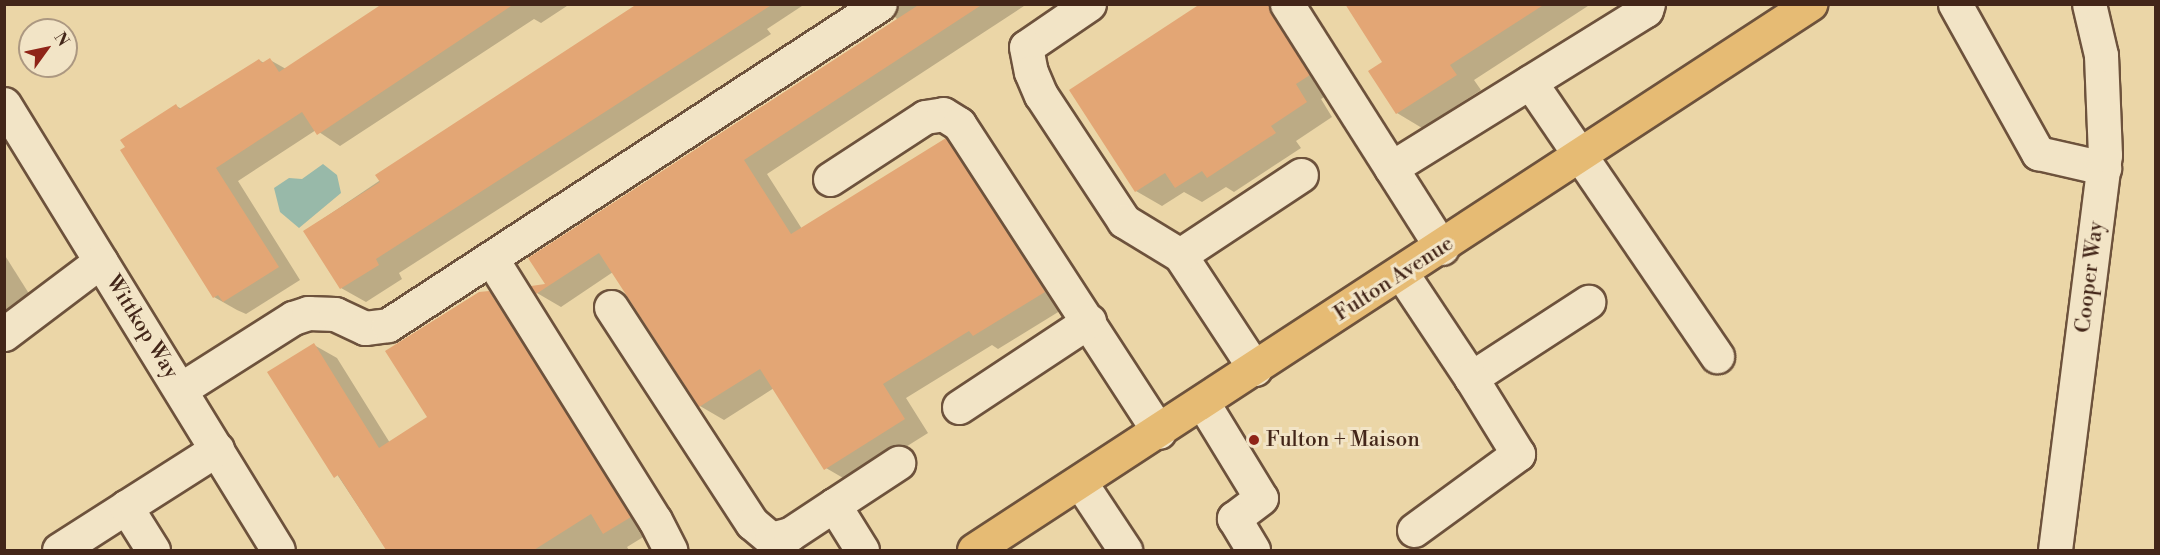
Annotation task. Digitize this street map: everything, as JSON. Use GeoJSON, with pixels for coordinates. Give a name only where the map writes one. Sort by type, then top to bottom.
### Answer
{"type":"FeatureCollection","features":[{"type":"Feature","properties":{"kind":"main road","name":"Fulton Avenue"},"geometry":{"type":"LineString","coordinates":[[974,550],[1581,158],[1810,4]]}},
{"type":"Feature","properties":{"kind":"street"},"geometry":{"type":"LineString","coordinates":[[181,389],[293,318],[308,313],[335,314],[365,328],[388,325],[880,4]]}},
{"type":"Feature","properties":{"kind":"street"},"geometry":{"type":"LineString","coordinates":[[1089,4],[1026,47],[1031,72],[1041,95],[1124,221],[1180,255],[1255,369]]}},
{"type":"Feature","properties":{"kind":"street"},"geometry":{"type":"LineString","coordinates":[[1287,4],[1443,248]]}},
{"type":"Feature","properties":{"kind":"street"},"geometry":{"type":"LineString","coordinates":[[1391,168],[1646,10],[1648,4]]}},
{"type":"Feature","properties":{"kind":"street"},"geometry":{"type":"LineString","coordinates":[[1955,4],[2037,153],[2104,168]]}},
{"type":"Feature","properties":{"kind":"street","name":"Cooper Way"},"geometry":{"type":"LineString","coordinates":[[2055,550],[2104,168],[2102,55],[2089,4]]}},
{"type":"Feature","properties":{"kind":"street"},"geometry":{"type":"LineString","coordinates":[[1530,82],[1717,356]]}},
{"type":"Feature","properties":{"kind":"street","name":"Wittkop Way"},"geometry":{"type":"LineString","coordinates":[[4,104],[278,550]]}},
{"type":"Feature","properties":{"kind":"street"},"geometry":{"type":"LineString","coordinates":[[830,179],[925,117],[943,114],[959,124],[1159,432]]}},
{"type":"Feature","properties":{"kind":"street"},"geometry":{"type":"LineString","coordinates":[[1180,255],[1301,175]]}},
{"type":"Feature","properties":{"kind":"street"},"geometry":{"type":"LineString","coordinates":[[491,258],[655,520],[670,550]]}},
{"type":"Feature","properties":{"kind":"street"},"geometry":{"type":"LineString","coordinates":[[4,334],[101,261]]}},
{"type":"Feature","properties":{"kind":"street"},"geometry":{"type":"LineString","coordinates":[[1402,274],[1518,454],[1414,530]]}},
{"type":"Feature","properties":{"kind":"street"},"geometry":{"type":"LineString","coordinates":[[1471,378],[1588,302]]}},
{"type":"Feature","properties":{"kind":"street"},"geometry":{"type":"LineString","coordinates":[[611,307],[752,522],[771,539],[790,534],[898,462]]}},
{"type":"Feature","properties":{"kind":"street"},"geometry":{"type":"LineString","coordinates":[[960,407],[1089,321]]}},
{"type":"Feature","properties":{"kind":"street"},"geometry":{"type":"LineString","coordinates":[[1203,403],[1262,498],[1234,519],[1253,550]]}},
{"type":"Feature","properties":{"kind":"street"},"geometry":{"type":"LineString","coordinates":[[59,550],[217,449]]}},
{"type":"Feature","properties":{"kind":"street"},"geometry":{"type":"LineString","coordinates":[[1080,482],[1125,550]]}},
{"type":"Feature","properties":{"kind":"street"},"geometry":{"type":"LineString","coordinates":[[834,506],[862,550]]}},
{"type":"Feature","properties":{"kind":"street"},"geometry":{"type":"LineString","coordinates":[[126,507],[153,550]]}},
{"type":"Feature","properties":{"kind":"shaded area"},"geometry":{"type":"Polygon","coordinates":[[[323,164],[337,175],[341,193],[299,228],[280,212],[274,188],[289,178],[302,179],[323,164]]]}},
{"type":"Feature","properties":{"kind":"building"},"geometry":{"type":"Polygon","coordinates":[[[382,4],[514,4],[317,135],[302,112],[216,168],[279,267],[223,302],[218,295],[213,298],[120,150],[125,147],[120,140],[176,104],[179,109],[259,59],[262,63],[270,58],[279,72],[382,4]]]}},
{"type":"Feature","properties":{"kind":"building"},"geometry":{"type":"Polygon","coordinates":[[[637,4],[773,4],[376,259],[379,265],[340,289],[303,231],[380,182],[375,175],[637,4]]]}},
{"type":"Feature","properties":{"kind":"building"},"geometry":{"type":"Polygon","coordinates":[[[920,4],[983,4],[744,160],[791,234],[946,138],[1045,292],[973,336],[969,331],[883,384],[905,419],[824,470],[760,369],[699,407],[599,253],[536,294],[531,286],[545,284],[528,258],[920,4]]]}},
{"type":"Feature","properties":{"kind":"building"},"geometry":{"type":"Polygon","coordinates":[[[1200,4],[1268,4],[1310,75],[1296,84],[1307,102],[1271,126],[1276,133],[1207,178],[1202,171],[1175,188],[1165,173],[1135,192],[1069,90],[1200,4]]]}},
{"type":"Feature","properties":{"kind":"building"},"geometry":{"type":"Polygon","coordinates":[[[1345,4],[1545,4],[1450,65],[1457,75],[1396,114],[1368,71],[1382,62],[1345,4]]]}},
{"type":"Feature","properties":{"kind":"building"},"geometry":{"type":"Polygon","coordinates":[[[489,291],[631,517],[603,534],[591,514],[534,550],[386,550],[338,475],[334,478],[267,372],[314,343],[379,448],[427,417],[385,351],[479,292],[489,291]]]}},
{"type":"Feature","properties":{"kind":"place","name":"Fulton + Maison"},"geometry":{"type":"Point","coordinates":[1254,440]}}]}
